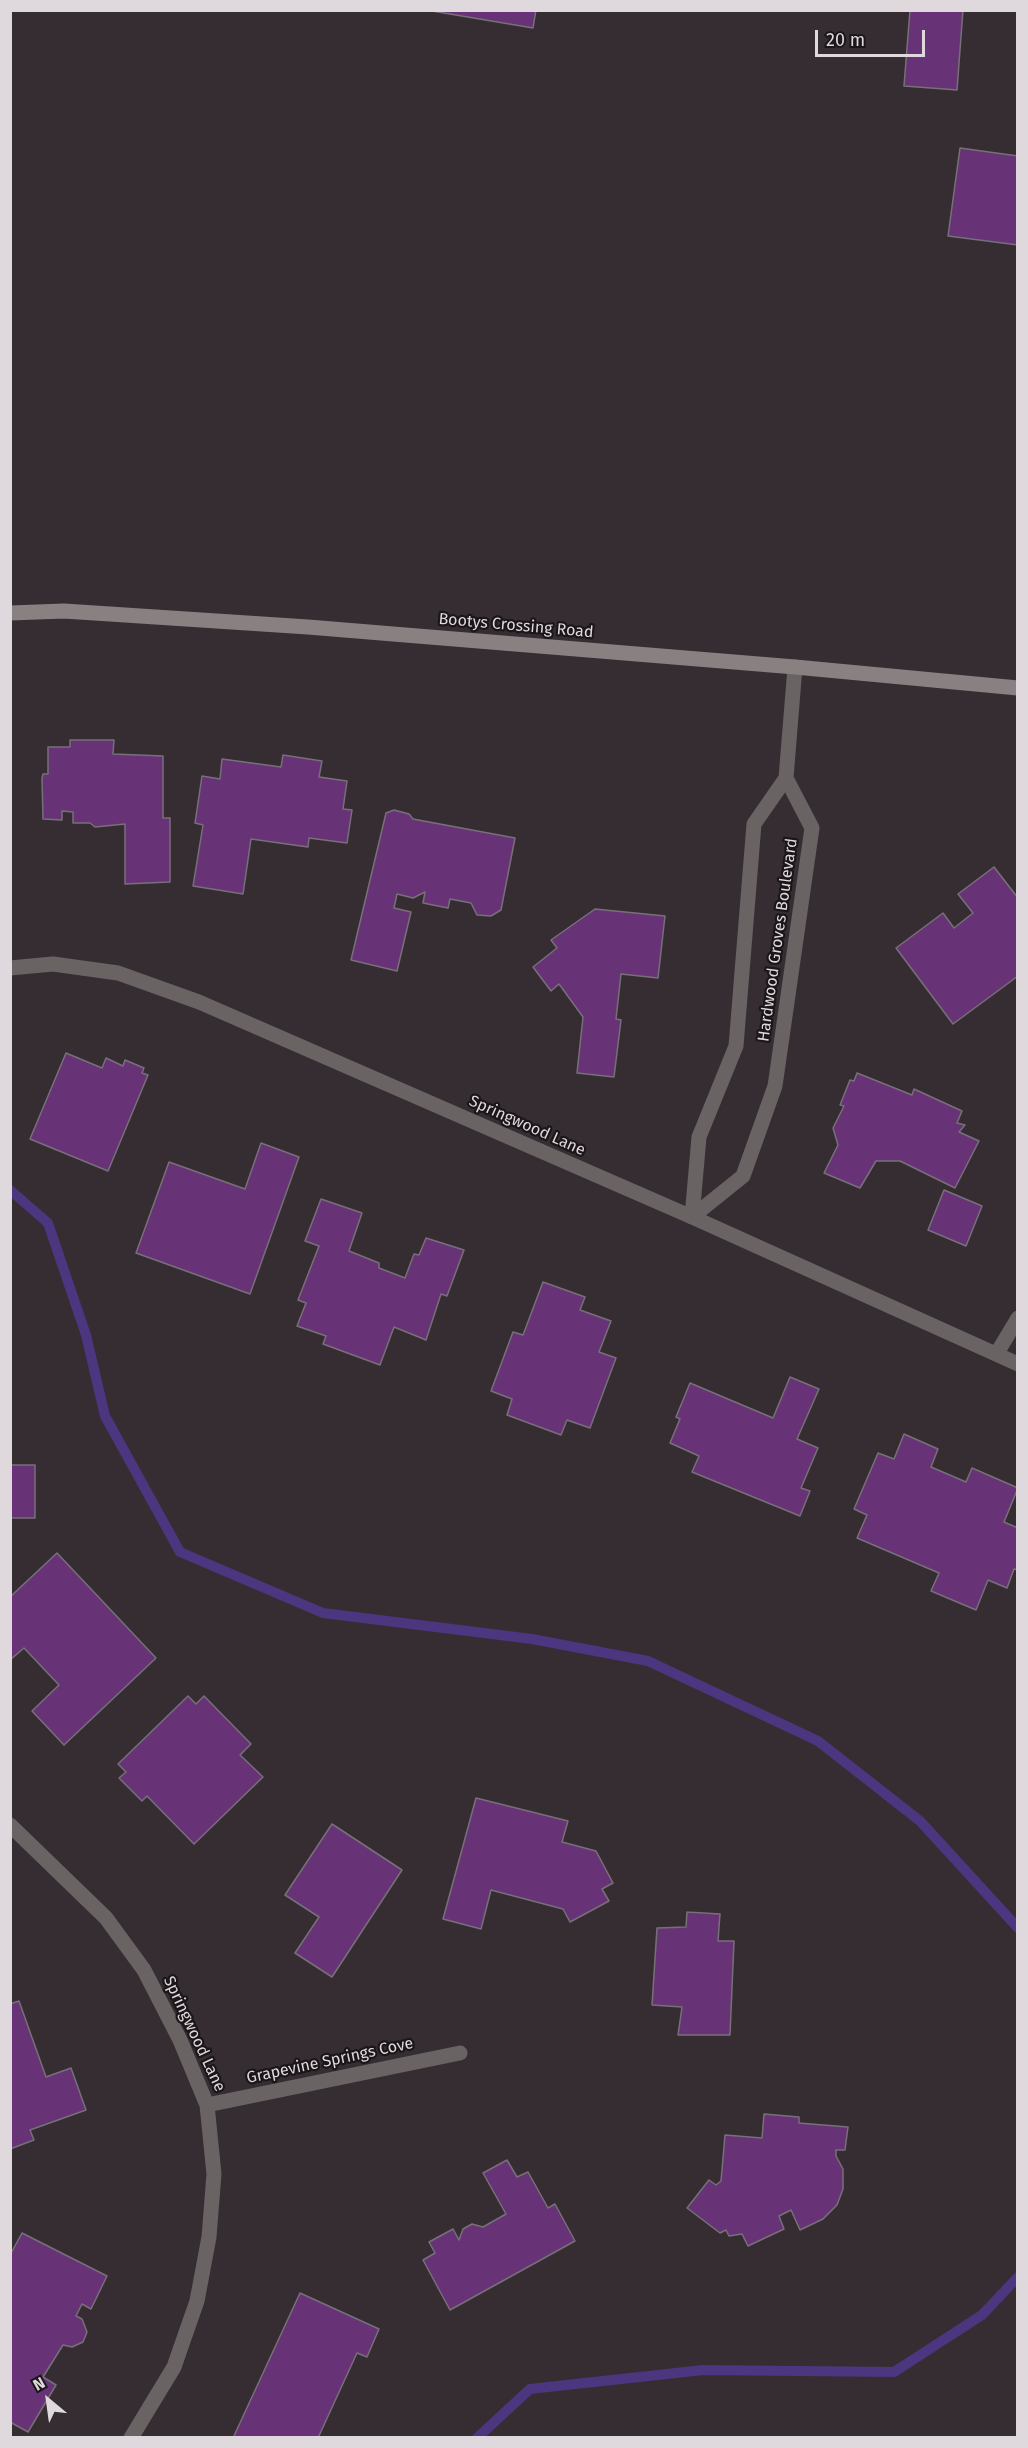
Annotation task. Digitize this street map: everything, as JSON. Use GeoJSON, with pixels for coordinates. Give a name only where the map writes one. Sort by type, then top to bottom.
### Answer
{"type":"FeatureCollection","features":[{"type":"Feature","properties":{"kind":"street","name":"Bootys Crossing Road"},"geometry":{"type":"LineString","coordinates":[[10,613],[64,611],[308,627],[795,667],[1017,688]]}},
{"type":"Feature","properties":{"kind":"street"},"geometry":{"type":"LineString","coordinates":[[786,778],[795,667]]}},
{"type":"Feature","properties":{"kind":"street","name":"Hardwood Groves Boulevard"},"geometry":{"type":"LineString","coordinates":[[786,778],[812,828],[775,1086],[743,1176],[692,1217],[699,1137],[736,1046],[754,824],[786,778]]}},
{"type":"Feature","properties":{"kind":"street","name":"Springwood Lane"},"geometry":{"type":"LineString","coordinates":[[10,968],[53,964],[118,973],[199,1002],[692,1217],[1017,1364]]}},
{"type":"Feature","properties":{"kind":"street"},"geometry":{"type":"LineString","coordinates":[[997,1353],[1017,1318]]}},
{"type":"Feature","properties":{"kind":"street","name":"Springwood Lane"},"geometry":{"type":"LineString","coordinates":[[10,1825],[106,1918],[144,1971],[180,2040],[207,2105],[214,2174],[209,2237],[197,2301],[174,2367],[131,2438]]}},
{"type":"Feature","properties":{"kind":"street","name":"Grapevine Springs Cove"},"geometry":{"type":"LineString","coordinates":[[207,2105],[460,2052]]}},
{"type":"Feature","properties":{"kind":"building"},"geometry":{"type":"Polygon","coordinates":[[[426,10],[536,10],[533,28],[426,10]]]}},
{"type":"Feature","properties":{"kind":"building"},"geometry":{"type":"Polygon","coordinates":[[[910,10],[963,10],[957,90],[904,86],[910,10]]]}},
{"type":"Feature","properties":{"kind":"building"},"geometry":{"type":"Polygon","coordinates":[[[960,148],[1018,156],[1018,245],[948,236],[960,148]]]}},
{"type":"Feature","properties":{"kind":"building"},"geometry":{"type":"Polygon","coordinates":[[[70,740],[114,740],[113,754],[163,756],[163,818],[170,818],[170,882],[125,884],[125,824],[95,827],[90,823],[73,823],[73,812],[62,811],[62,820],[43,819],[42,779],[43,774],[48,774],[48,747],[70,747],[70,740]]]}},
{"type":"Feature","properties":{"kind":"building"},"geometry":{"type":"Polygon","coordinates":[[[283,755],[322,761],[319,777],[347,781],[343,809],[352,810],[347,843],[309,838],[308,847],[251,839],[243,894],[193,886],[203,825],[195,823],[202,776],[220,779],[222,759],[281,767],[283,755]]]}},
{"type":"Feature","properties":{"kind":"building"},"geometry":{"type":"Polygon","coordinates":[[[394,810],[409,814],[413,819],[515,838],[501,910],[491,916],[477,915],[471,903],[450,899],[448,908],[423,903],[425,892],[413,898],[397,894],[394,908],[411,912],[397,971],[351,960],[386,813],[394,810]]]}},
{"type":"Feature","properties":{"kind":"building"},"geometry":{"type":"Polygon","coordinates":[[[994,867],[1018,898],[1018,976],[953,1024],[896,948],[943,913],[954,928],[973,913],[958,894],[994,867]]]}},
{"type":"Feature","properties":{"kind":"building"},"geometry":{"type":"Polygon","coordinates":[[[595,909],[665,916],[658,978],[621,974],[616,1019],[621,1020],[614,1077],[577,1073],[583,1017],[559,984],[551,991],[533,967],[557,948],[551,940],[595,909]]]}},
{"type":"Feature","properties":{"kind":"building"},"geometry":{"type":"Polygon","coordinates":[[[66,1053],[102,1068],[106,1058],[123,1066],[125,1060],[144,1068],[142,1073],[148,1075],[108,1171],[30,1139],[66,1053]]]}},
{"type":"Feature","properties":{"kind":"building"},"geometry":{"type":"Polygon","coordinates":[[[857,1073],[912,1095],[914,1089],[962,1111],[957,1123],[965,1125],[959,1132],[979,1141],[955,1188],[900,1161],[876,1161],[860,1188],[824,1173],[838,1145],[833,1128],[844,1106],[840,1105],[850,1080],[854,1081],[857,1073]]]}},
{"type":"Feature","properties":{"kind":"building"},"geometry":{"type":"Polygon","coordinates":[[[261,1143],[299,1157],[250,1294],[136,1253],[169,1162],[245,1189],[261,1143]]]}},
{"type":"Feature","properties":{"kind":"building"},"geometry":{"type":"Polygon","coordinates":[[[944,1190],[982,1206],[966,1246],[928,1230],[944,1190]]]}},
{"type":"Feature","properties":{"kind":"building"},"geometry":{"type":"Polygon","coordinates":[[[321,1199],[362,1213],[349,1251],[379,1263],[379,1268],[405,1278],[414,1254],[419,1255],[426,1238],[464,1250],[447,1296],[441,1294],[426,1340],[394,1327],[380,1365],[323,1344],[326,1336],[297,1326],[306,1303],[298,1300],[319,1246],[305,1241],[321,1199]]]}},
{"type":"Feature","properties":{"kind":"building"},"geometry":{"type":"Polygon","coordinates":[[[543,1282],[585,1297],[580,1310],[611,1321],[599,1352],[616,1358],[590,1428],[567,1420],[561,1435],[507,1415],[512,1399],[491,1391],[513,1332],[523,1335],[543,1282]]]}},
{"type":"Feature","properties":{"kind":"building"},"geometry":{"type":"Polygon","coordinates":[[[790,1377],[819,1389],[797,1439],[818,1448],[801,1488],[810,1491],[800,1516],[692,1472],[699,1456],[670,1443],[680,1419],[676,1417],[690,1383],[773,1418],[790,1377]]]}},
{"type":"Feature","properties":{"kind":"building"},"geometry":{"type":"Polygon","coordinates":[[[904,1434],[938,1449],[931,1467],[966,1482],[972,1468],[1018,1488],[1004,1522],[1018,1528],[1018,1570],[1014,1569],[1007,1588],[988,1580],[976,1610],[931,1591],[939,1573],[857,1538],[867,1515],[854,1509],[878,1453],[894,1459],[904,1434]]]}},
{"type":"Feature","properties":{"kind":"building"},"geometry":{"type":"Polygon","coordinates":[[[10,1465],[35,1465],[35,1518],[10,1518],[10,1465]]]}},
{"type":"Feature","properties":{"kind":"building"},"geometry":{"type":"Polygon","coordinates":[[[57,1553],[156,1658],[64,1745],[32,1711],[59,1685],[24,1648],[10,1660],[10,1597],[57,1553]]]}},
{"type":"Feature","properties":{"kind":"building"},"geometry":{"type":"Polygon","coordinates":[[[188,1696],[196,1704],[204,1696],[251,1744],[240,1755],[263,1777],[194,1844],[147,1796],[142,1801],[119,1778],[126,1772],[118,1764],[188,1696]]]}},
{"type":"Feature","properties":{"kind":"building"},"geometry":{"type":"Polygon","coordinates":[[[476,1798],[568,1821],[562,1842],[596,1851],[613,1883],[602,1889],[609,1901],[570,1922],[563,1909],[491,1890],[481,1929],[443,1919],[476,1798]]]}},
{"type":"Feature","properties":{"kind":"building"},"geometry":{"type":"Polygon","coordinates":[[[332,1824],[402,1870],[332,1977],[295,1953],[319,1917],[285,1895],[332,1824]]]}},
{"type":"Feature","properties":{"kind":"building"},"geometry":{"type":"Polygon","coordinates":[[[687,1912],[720,1914],[718,1941],[734,1941],[730,2035],[678,2035],[682,2007],[652,2005],[657,1928],[686,1927],[687,1912]]]}},
{"type":"Feature","properties":{"kind":"building"},"geometry":{"type":"Polygon","coordinates":[[[19,2001],[46,2077],[71,2068],[86,2110],[30,2130],[34,2140],[10,2149],[10,2004],[19,2001]]]}},
{"type":"Feature","properties":{"kind":"building"},"geometry":{"type":"Polygon","coordinates":[[[764,2114],[799,2117],[799,2123],[848,2127],[845,2150],[836,2150],[836,2156],[843,2169],[843,2189],[837,2205],[823,2219],[800,2230],[791,2210],[779,2216],[784,2229],[748,2246],[742,2234],[729,2236],[726,2230],[720,2233],[687,2208],[709,2180],[716,2185],[721,2181],[725,2135],[762,2138],[764,2114]]]}},
{"type":"Feature","properties":{"kind":"building"},"geometry":{"type":"Polygon","coordinates":[[[507,2160],[517,2177],[528,2172],[548,2208],[555,2204],[575,2241],[450,2310],[423,2260],[435,2253],[429,2242],[453,2229],[459,2240],[463,2229],[472,2224],[483,2227],[506,2214],[483,2173],[507,2160]]]}},
{"type":"Feature","properties":{"kind":"building"},"geometry":{"type":"Polygon","coordinates":[[[22,2233],[107,2276],[91,2309],[82,2304],[76,2316],[82,2319],[87,2332],[83,2342],[72,2347],[63,2345],[43,2377],[56,2385],[28,2432],[10,2422],[10,2255],[22,2233]]]}},
{"type":"Feature","properties":{"kind":"building"},"geometry":{"type":"Polygon","coordinates":[[[300,2293],[379,2329],[367,2357],[357,2353],[318,2438],[233,2438],[300,2293]]]}},
{"type":"Feature","properties":{"kind":"waterway"},"geometry":{"type":"LineString","coordinates":[[10,1190],[48,1223],[86,1335],[105,1416],[180,1552],[323,1613],[532,1639],[648,1661],[818,1741],[920,1821],[1018,1928]]}},
{"type":"Feature","properties":{"kind":"waterway"},"geometry":{"type":"LineString","coordinates":[[477,2438],[530,2389],[703,2370],[894,2372],[982,2315],[1018,2277]]}}]}
